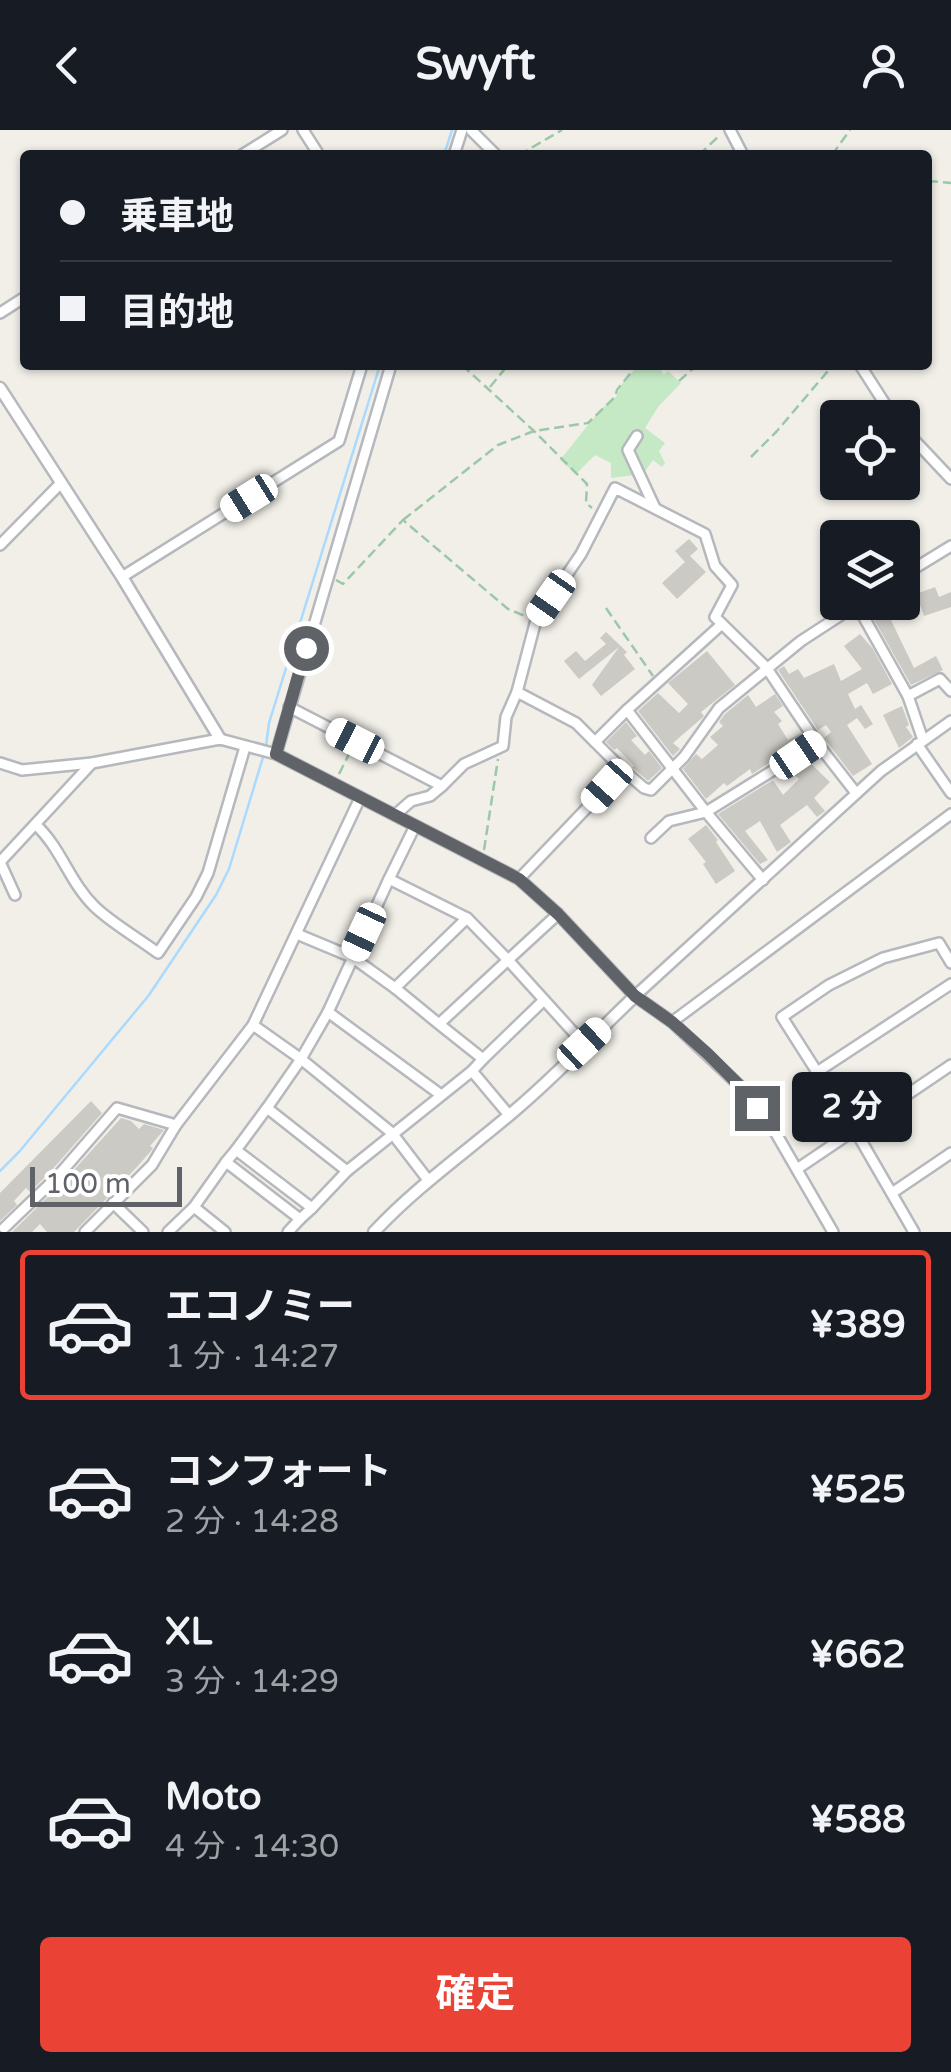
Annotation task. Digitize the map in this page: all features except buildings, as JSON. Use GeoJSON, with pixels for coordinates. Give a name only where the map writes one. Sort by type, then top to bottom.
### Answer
{"type":"FeatureCollection","features":[{"type":"Feature","properties":{"kind":"street"},"geometry":{"type":"LineString","coordinates":[[250,150],[282,130]]}},
{"type":"Feature","properties":{"kind":"street"},"geometry":{"type":"LineString","coordinates":[[472,130],[491,150]]}},
{"type":"Feature","properties":{"kind":"street"},"geometry":{"type":"LineString","coordinates":[[122,577],[339,441],[360,370]]}},
{"type":"Feature","properties":{"kind":"street"},"geometry":{"type":"LineString","coordinates":[[276,754],[389,370]]}},
{"type":"Feature","properties":{"kind":"street"},"geometry":{"type":"LineString","coordinates":[[863,370],[882,400]]}},
{"type":"Feature","properties":{"kind":"street"},"geometry":{"type":"LineString","coordinates":[[0,388],[220,739]]}},
{"type":"Feature","properties":{"kind":"street"},"geometry":{"type":"LineString","coordinates":[[637,436],[628,450],[655,508]]}},
{"type":"Feature","properties":{"kind":"street"},"geometry":{"type":"LineString","coordinates":[[920,446],[951,479]]}},
{"type":"Feature","properties":{"kind":"street"},"geometry":{"type":"LineString","coordinates":[[0,544],[61,483]]}},
{"type":"Feature","properties":{"kind":"street"},"geometry":{"type":"LineString","coordinates":[[395,816],[411,802],[430,796],[464,764],[503,746],[506,717],[518,692],[536,620],[582,554],[616,488],[706,534],[715,566],[732,585],[714,617],[766,667],[816,743],[856,792]]}},
{"type":"Feature","properties":{"kind":"street"},"geometry":{"type":"LineString","coordinates":[[920,565],[951,546]]}},
{"type":"Feature","properties":{"kind":"street"},"geometry":{"type":"LineString","coordinates":[[518,692],[576,724],[623,770],[652,790],[719,708],[766,667],[835,620]]}},
{"type":"Feature","properties":{"kind":"street"},"geometry":{"type":"LineString","coordinates":[[868,620],[908,696],[920,742],[951,793]]}},
{"type":"Feature","properties":{"kind":"street"},"geometry":{"type":"LineString","coordinates":[[595,742],[722,624]]}},
{"type":"Feature","properties":{"kind":"street"},"geometry":{"type":"LineString","coordinates":[[908,696],[940,678],[951,691]]}},
{"type":"Feature","properties":{"kind":"street"},"geometry":{"type":"LineString","coordinates":[[289,707],[442,786]]}},
{"type":"Feature","properties":{"kind":"street"},"geometry":{"type":"LineString","coordinates":[[627,710],[763,880]]}},
{"type":"Feature","properties":{"kind":"street"},"geometry":{"type":"LineString","coordinates":[[374,1232],[400,1204],[509,1115],[856,792],[951,721]]}},
{"type":"Feature","properties":{"kind":"street"},"geometry":{"type":"LineString","coordinates":[[0,763],[22,770],[92,763],[220,739],[276,754],[519,879],[558,914],[635,996],[672,1022],[741,1087],[774,1130],[833,1232]]}},
{"type":"Feature","properties":{"kind":"street"},"geometry":{"type":"LineString","coordinates":[[651,838],[669,821],[706,812],[816,743]]}},
{"type":"Feature","properties":{"kind":"street"},"geometry":{"type":"LineString","coordinates":[[36,825],[50,838],[95,907],[158,953],[208,874],[246,747]]}},
{"type":"Feature","properties":{"kind":"street"},"geometry":{"type":"LineString","coordinates":[[15,895],[0,862],[92,763]]}},
{"type":"Feature","properties":{"kind":"street"},"geometry":{"type":"LineString","coordinates":[[519,879],[623,770]]}},
{"type":"Feature","properties":{"kind":"street"},"geometry":{"type":"LineString","coordinates":[[85,1232],[152,1165],[176,1125],[254,1025],[360,798]]}},
{"type":"Feature","properties":{"kind":"street"},"geometry":{"type":"LineString","coordinates":[[672,1022],[951,814]]}},
{"type":"Feature","properties":{"kind":"street"},"geometry":{"type":"LineString","coordinates":[[168,1232],[194,1207],[301,1059],[328,1012],[415,826]]}},
{"type":"Feature","properties":{"kind":"street"},"geometry":{"type":"LineString","coordinates":[[389,879],[467,918],[584,1044]]}},
{"type":"Feature","properties":{"kind":"street"},"geometry":{"type":"LineString","coordinates":[[438,1024],[558,914]]}},
{"type":"Feature","properties":{"kind":"street"},"geometry":{"type":"LineString","coordinates":[[395,988],[467,918]]}},
{"type":"Feature","properties":{"kind":"street"},"geometry":{"type":"LineString","coordinates":[[298,934],[352,958],[484,1060]]}},
{"type":"Feature","properties":{"kind":"street"},"geometry":{"type":"LineString","coordinates":[[914,1232],[855,1130],[782,1017],[828,985],[883,958],[938,943],[951,963]]}},
{"type":"Feature","properties":{"kind":"street"},"geometry":{"type":"LineString","coordinates":[[817,1072],[951,984]]}},
{"type":"Feature","properties":{"kind":"street"},"geometry":{"type":"LineString","coordinates":[[288,1232],[347,1171],[472,1071],[544,1000]]}},
{"type":"Feature","properties":{"kind":"street"},"geometry":{"type":"LineString","coordinates":[[328,1012],[441,1095]]}},
{"type":"Feature","properties":{"kind":"street"},"geometry":{"type":"LineString","coordinates":[[254,1025],[392,1133],[428,1180]]}},
{"type":"Feature","properties":{"kind":"street"},"geometry":{"type":"LineString","coordinates":[[796,1169],[951,1065]]}},
{"type":"Feature","properties":{"kind":"street"},"geometry":{"type":"LineString","coordinates":[[472,1071],[509,1115]]}},
{"type":"Feature","properties":{"kind":"street"},"geometry":{"type":"LineString","coordinates":[[4,1231],[118,1108],[176,1125]]}},
{"type":"Feature","properties":{"kind":"street"},"geometry":{"type":"LineString","coordinates":[[267,1108],[347,1171]]}},
{"type":"Feature","properties":{"kind":"street"},"geometry":{"type":"LineString","coordinates":[[236,1150],[312,1208]]}},
{"type":"Feature","properties":{"kind":"street"},"geometry":{"type":"LineString","coordinates":[[892,1193],[951,1153]]}},
{"type":"Feature","properties":{"kind":"street"},"geometry":{"type":"LineString","coordinates":[[226,1162],[300,1218]]}},
{"type":"Feature","properties":{"kind":"street"},"geometry":{"type":"LineString","coordinates":[[113,1202],[143,1232]]}},
{"type":"Feature","properties":{"kind":"street"},"geometry":{"type":"LineString","coordinates":[[194,1207],[225,1232]]}},
{"type":"Feature","properties":{"kind":"path"},"geometry":{"type":"LineString","coordinates":[[528,150],[562,130]]}},
{"type":"Feature","properties":{"kind":"path"},"geometry":{"type":"LineString","coordinates":[[706,150],[728,130]]}},
{"type":"Feature","properties":{"kind":"path"},"geometry":{"type":"LineString","coordinates":[[468,370],[587,484],[586,503],[602,514]]}},
{"type":"Feature","properties":{"kind":"path"},"geometry":{"type":"LineString","coordinates":[[489,389],[504,370]]}},
{"type":"Feature","properties":{"kind":"path"},"geometry":{"type":"LineString","coordinates":[[327,575],[343,584],[403,520],[498,445],[534,431],[588,422],[614,397],[633,370]]}},
{"type":"Feature","properties":{"kind":"path"},"geometry":{"type":"LineString","coordinates":[[679,381],[692,370]]}},
{"type":"Feature","properties":{"kind":"path"},"geometry":{"type":"LineString","coordinates":[[751,457],[828,370]]}},
{"type":"Feature","properties":{"kind":"path"},"geometry":{"type":"LineString","coordinates":[[403,520],[508,610],[536,620]]}},
{"type":"Feature","properties":{"kind":"path"},"geometry":{"type":"LineString","coordinates":[[606,608],[657,681]]}},
{"type":"Feature","properties":{"kind":"path"},"geometry":{"type":"LineString","coordinates":[[333,784],[355,741]]}},
{"type":"Feature","properties":{"kind":"path"},"geometry":{"type":"LineString","coordinates":[[482,861],[499,747]]}},
{"type":"Feature","properties":{"kind":"green space"},"geometry":{"type":"Polygon","coordinates":[[[634,370],[660,370],[664,375],[668,371],[681,383],[645,428],[665,443],[659,451],[665,463],[662,467],[653,460],[643,474],[611,478],[611,463],[595,455],[576,474],[560,460],[601,409],[616,397],[634,370]]]}},
{"type":"Feature","properties":{"kind":"waterway"},"geometry":{"type":"LineString","coordinates":[[446,150],[452,130]]}},
{"type":"Feature","properties":{"kind":"waterway"},"geometry":{"type":"LineString","coordinates":[[266,746],[269,723],[378,370]]}},
{"type":"Feature","properties":{"kind":"waterway"},"geometry":{"type":"LineString","coordinates":[[0,1171],[149,995],[216,895],[229,869],[264,754]]}},
{"type":"Feature","properties":{"kind":"route"},"geometry":{"type":"LineString","coordinates":[[306,648],[276,754],[519,879],[558,914],[635,996],[708,1054],[757,1108]]}}]}
